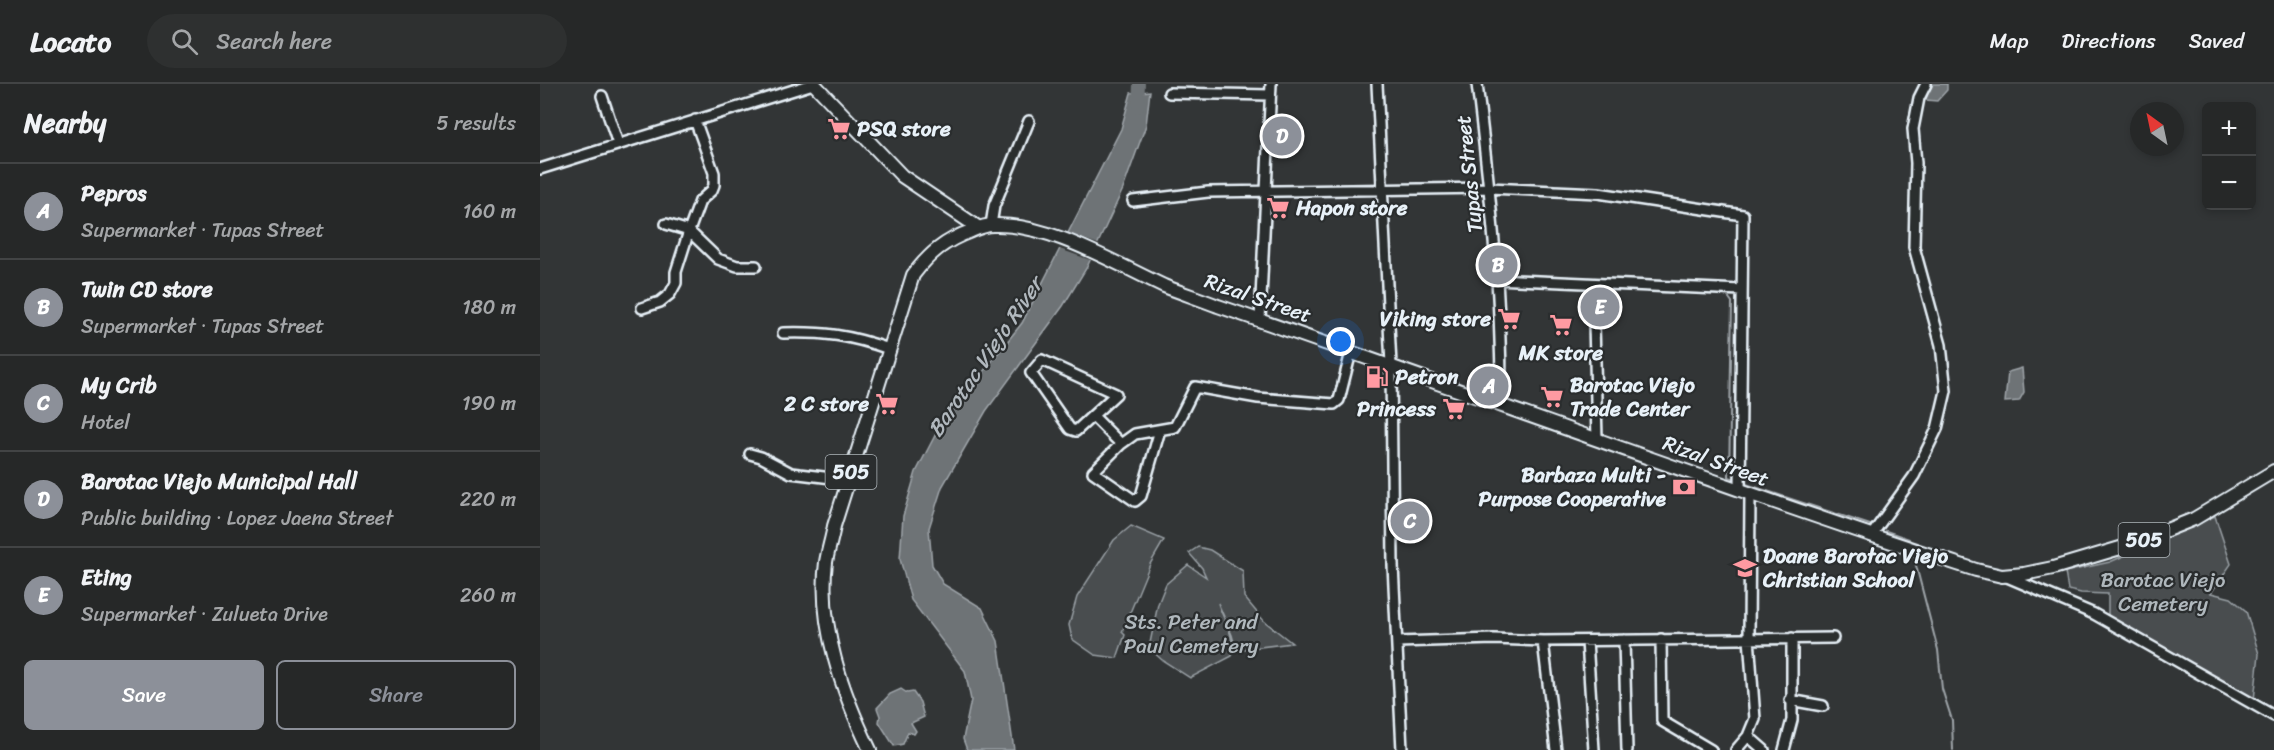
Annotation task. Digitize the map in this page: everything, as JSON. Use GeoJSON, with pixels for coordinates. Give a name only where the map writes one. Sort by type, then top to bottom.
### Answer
{"type":"FeatureCollection","features":[{"type":"Feature","properties":{"kind":"main road"},"geometry":{"type":"LineString","coordinates":[[813,84],[902,176],[985,226]]}},
{"type":"Feature","properties":{"kind":"main road","name":"Rizal Street"},"geometry":{"type":"LineString","coordinates":[[985,226],[1023,228],[1053,237],[1102,255],[1166,286],[1260,320],[1745,493],[1976,570],[2002,576]]}},
{"type":"Feature","properties":{"kind":"main road","name":"505"},"geometry":{"type":"LineString","coordinates":[[870,750],[840,680],[830,637],[825,597],[826,563],[834,526],[913,275],[940,245],[985,226]]}},
{"type":"Feature","properties":{"kind":"main road","name":"505"},"geometry":{"type":"LineString","coordinates":[[2002,576],[2053,568],[2162,533],[2194,519],[2274,471]]}},
{"type":"Feature","properties":{"kind":"street"},"geometry":{"type":"LineString","coordinates":[[540,169],[813,84]]}},
{"type":"Feature","properties":{"kind":"street"},"geometry":{"type":"LineString","coordinates":[[1260,320],[1271,84]]}},
{"type":"Feature","properties":{"kind":"street"},"geometry":{"type":"LineString","coordinates":[[1377,84],[1391,365],[1394,565],[1402,750]]}},
{"type":"Feature","properties":{"kind":"street","name":"Tupas Street"},"geometry":{"type":"LineString","coordinates":[[1477,84],[1490,188],[1502,339],[1501,405]]}},
{"type":"Feature","properties":{"kind":"street"},"geometry":{"type":"LineString","coordinates":[[1871,536],[1914,476],[1937,429],[1946,391],[1941,345],[1914,247],[1916,163],[1913,129],[1919,98],[1926,84]]}},
{"type":"Feature","properties":{"kind":"street"},"geometry":{"type":"LineString","coordinates":[[1168,93],[1270,95]]}},
{"type":"Feature","properties":{"kind":"street"},"geometry":{"type":"LineString","coordinates":[[602,96],[618,144]]}},
{"type":"Feature","properties":{"kind":"street"},"geometry":{"type":"LineString","coordinates":[[642,308],[660,302],[670,294],[676,283],[676,272],[700,201],[714,185],[714,173],[695,120]]}},
{"type":"Feature","properties":{"kind":"street"},"geometry":{"type":"LineString","coordinates":[[985,226],[1029,121]]}},
{"type":"Feature","properties":{"kind":"street"},"geometry":{"type":"LineString","coordinates":[[1133,201],[1208,192],[1265,193],[1490,188],[1598,193],[1743,215],[1741,290],[1745,493],[1749,638],[1755,719],[1748,736],[1736,750]]}},
{"type":"Feature","properties":{"kind":"street"},"geometry":{"type":"LineString","coordinates":[[666,224],[689,231],[718,259],[737,266],[756,266]]}},
{"type":"Feature","properties":{"kind":"street"},"geometry":{"type":"LineString","coordinates":[[1497,279],[1741,290]]}},
{"type":"Feature","properties":{"kind":"street"},"geometry":{"type":"LineString","coordinates":[[1593,284],[1597,440]]}},
{"type":"Feature","properties":{"kind":"street"},"geometry":{"type":"LineString","coordinates":[[783,333],[842,334],[889,349]]}},
{"type":"Feature","properties":{"kind":"street"},"geometry":{"type":"LineString","coordinates":[[1160,430],[1141,496],[1135,501],[1093,472],[1120,444],[1135,434],[1175,427],[1195,387],[1257,398],[1334,404],[1339,400],[1351,352]]}},
{"type":"Feature","properties":{"kind":"street"},"geometry":{"type":"LineString","coordinates":[[1042,360],[1116,394],[1094,417],[1076,431],[1070,429],[1031,373],[1042,360]]}},
{"type":"Feature","properties":{"kind":"street"},"geometry":{"type":"LineString","coordinates":[[1094,417],[1120,444]]}},
{"type":"Feature","properties":{"kind":"street"},"geometry":{"type":"LineString","coordinates":[[750,454],[761,457],[791,473],[848,480]]}},
{"type":"Feature","properties":{"kind":"street"},"geometry":{"type":"LineString","coordinates":[[2002,576],[2094,614],[2274,716]]}},
{"type":"Feature","properties":{"kind":"street"},"geometry":{"type":"LineString","coordinates":[[1784,750],[1792,720],[1790,700],[1792,638]]}},
{"type":"Feature","properties":{"kind":"street"},"geometry":{"type":"LineString","coordinates":[[1397,642],[1494,639],[1587,641],[1833,638]]}},
{"type":"Feature","properties":{"kind":"street"},"geometry":{"type":"LineString","coordinates":[[1660,639],[1662,721],[1712,750]]}},
{"type":"Feature","properties":{"kind":"street"},"geometry":{"type":"LineString","coordinates":[[1624,640],[1627,750]]}},
{"type":"Feature","properties":{"kind":"street"},"geometry":{"type":"LineString","coordinates":[[1543,641],[1556,750]]}},
{"type":"Feature","properties":{"kind":"street"},"geometry":{"type":"LineString","coordinates":[[1587,641],[1594,750]]}},
{"type":"Feature","properties":{"kind":"street"},"geometry":{"type":"LineString","coordinates":[[1790,700],[1823,706]]}},
{"type":"Feature","properties":{"kind":"street"},"geometry":{"type":"LineString","coordinates":[[1748,736],[1764,750]]}},
{"type":"Feature","properties":{"kind":"green space","name":"Barotac Viejo Cemetery"},"geometry":{"type":"Polygon","coordinates":[[[2215,516],[2231,564],[2211,593],[2231,598],[2246,611],[2259,654],[2254,700],[2108,616],[2108,594],[2068,590],[2065,572],[2110,562],[2215,516]]]}},
{"type":"Feature","properties":{"kind":"green space"},"geometry":{"type":"Polygon","coordinates":[[[1131,526],[1164,540],[1150,564],[1122,632],[1125,635],[1117,658],[1095,655],[1072,639],[1069,625],[1077,597],[1114,540],[1131,526]]]}},
{"type":"Feature","properties":{"kind":"green space","name":"Sts. Peter and Paul Cemetery"},"geometry":{"type":"Polygon","coordinates":[[[1198,547],[1210,550],[1243,571],[1244,597],[1264,621],[1292,643],[1236,650],[1232,635],[1218,603],[1231,635],[1232,656],[1190,678],[1162,660],[1149,648],[1158,604],[1166,584],[1188,565],[1206,577],[1202,568],[1189,553],[1198,547]]]}},
{"type":"Feature","properties":{"kind":"shaded area"},"geometry":{"type":"Polygon","coordinates":[[[1929,84],[1947,84],[1947,90],[1937,101],[1926,100],[1929,84]]]}},
{"type":"Feature","properties":{"kind":"shaded area"},"geometry":{"type":"Polygon","coordinates":[[[1150,91],[1146,125],[1123,189],[1087,267],[1063,306],[986,411],[942,487],[929,528],[932,565],[943,584],[982,608],[998,641],[1014,750],[967,750],[963,739],[971,700],[965,671],[911,600],[900,559],[903,516],[916,472],[940,426],[1022,323],[1121,129],[1131,93],[1150,91]]]}},
{"type":"Feature","properties":{"kind":"shaded area"},"geometry":{"type":"Polygon","coordinates":[[[2022,368],[2024,392],[2019,401],[2005,402],[2008,372],[2022,368]]]}},
{"type":"Feature","properties":{"kind":"shaded area"},"geometry":{"type":"Polygon","coordinates":[[[901,689],[907,693],[913,692],[920,702],[924,717],[911,723],[916,731],[914,734],[908,732],[903,744],[894,746],[879,722],[880,716],[877,708],[890,694],[901,689]]]}},
{"type":"Feature","properties":{"kind":"pier"},"geometry":{"type":"Polygon","coordinates":[[[1065,232],[1101,245],[1093,261],[1057,248],[1065,232]]]}},
{"type":"Feature","properties":{"kind":"waterway","name":"Barotac Viejo River"},"geometry":{"type":"LineString","coordinates":[[1138,107],[1139,84]]}},
{"type":"Feature","properties":{"kind":"waterway"},"geometry":{"type":"LineString","coordinates":[[1729,298],[1732,302],[1729,477],[1735,479]]}},
{"type":"Feature","properties":{"kind":"waterway"},"geometry":{"type":"LineString","coordinates":[[1746,484],[1873,526]]}},
{"type":"Feature","properties":{"kind":"waterway"},"geometry":{"type":"LineString","coordinates":[[1886,531],[1909,539],[1911,544]]}},
{"type":"Feature","properties":{"kind":"waterway"},"geometry":{"type":"LineString","coordinates":[[1913,554],[1938,650],[1942,689],[1952,720],[1953,750]]}},
{"type":"Feature","properties":{"kind":"place","name":"PSQ store"},"geometry":{"type":"Point","coordinates":[839,129]}},
{"type":"Feature","properties":{"kind":"place","name":"Barotac Viejo Municipal Hall"},"geometry":{"type":"Point","coordinates":[1282,136]}},
{"type":"Feature","properties":{"kind":"place","name":"Hapon store"},"geometry":{"type":"Point","coordinates":[1278,208]}},
{"type":"Feature","properties":{"kind":"place","name":"Twin CD store"},"geometry":{"type":"Point","coordinates":[1498,265]}},
{"type":"Feature","properties":{"kind":"place","name":"Eting"},"geometry":{"type":"Point","coordinates":[1600,307]}},
{"type":"Feature","properties":{"kind":"place","name":"Viking store"},"geometry":{"type":"Point","coordinates":[1509,319]}},
{"type":"Feature","properties":{"kind":"place","name":"MK store"},"geometry":{"type":"Point","coordinates":[1561,325]}},
{"type":"Feature","properties":{"kind":"place","name":"Petron"},"geometry":{"type":"Point","coordinates":[1377,377]}},
{"type":"Feature","properties":{"kind":"place","name":"Pepros"},"geometry":{"type":"Point","coordinates":[1489,386]}},
{"type":"Feature","properties":{"kind":"place","name":"Barotac Viejo Trade Center"},"geometry":{"type":"Point","coordinates":[1552,397]}},
{"type":"Feature","properties":{"kind":"place","name":"2 C store"},"geometry":{"type":"Point","coordinates":[887,404]}},
{"type":"Feature","properties":{"kind":"place","name":"Princess"},"geometry":{"type":"Point","coordinates":[1454,409]}},
{"type":"Feature","properties":{"kind":"place","name":"Barbaza Multi - Purpose Cooperative"},"geometry":{"type":"Point","coordinates":[1684,487]}},
{"type":"Feature","properties":{"kind":"place","name":"My Crib"},"geometry":{"type":"Point","coordinates":[1410,521]}},
{"type":"Feature","properties":{"kind":"place","name":"Doane Barotac Viejo Christian School"},"geometry":{"type":"Point","coordinates":[1745,568]}}]}
